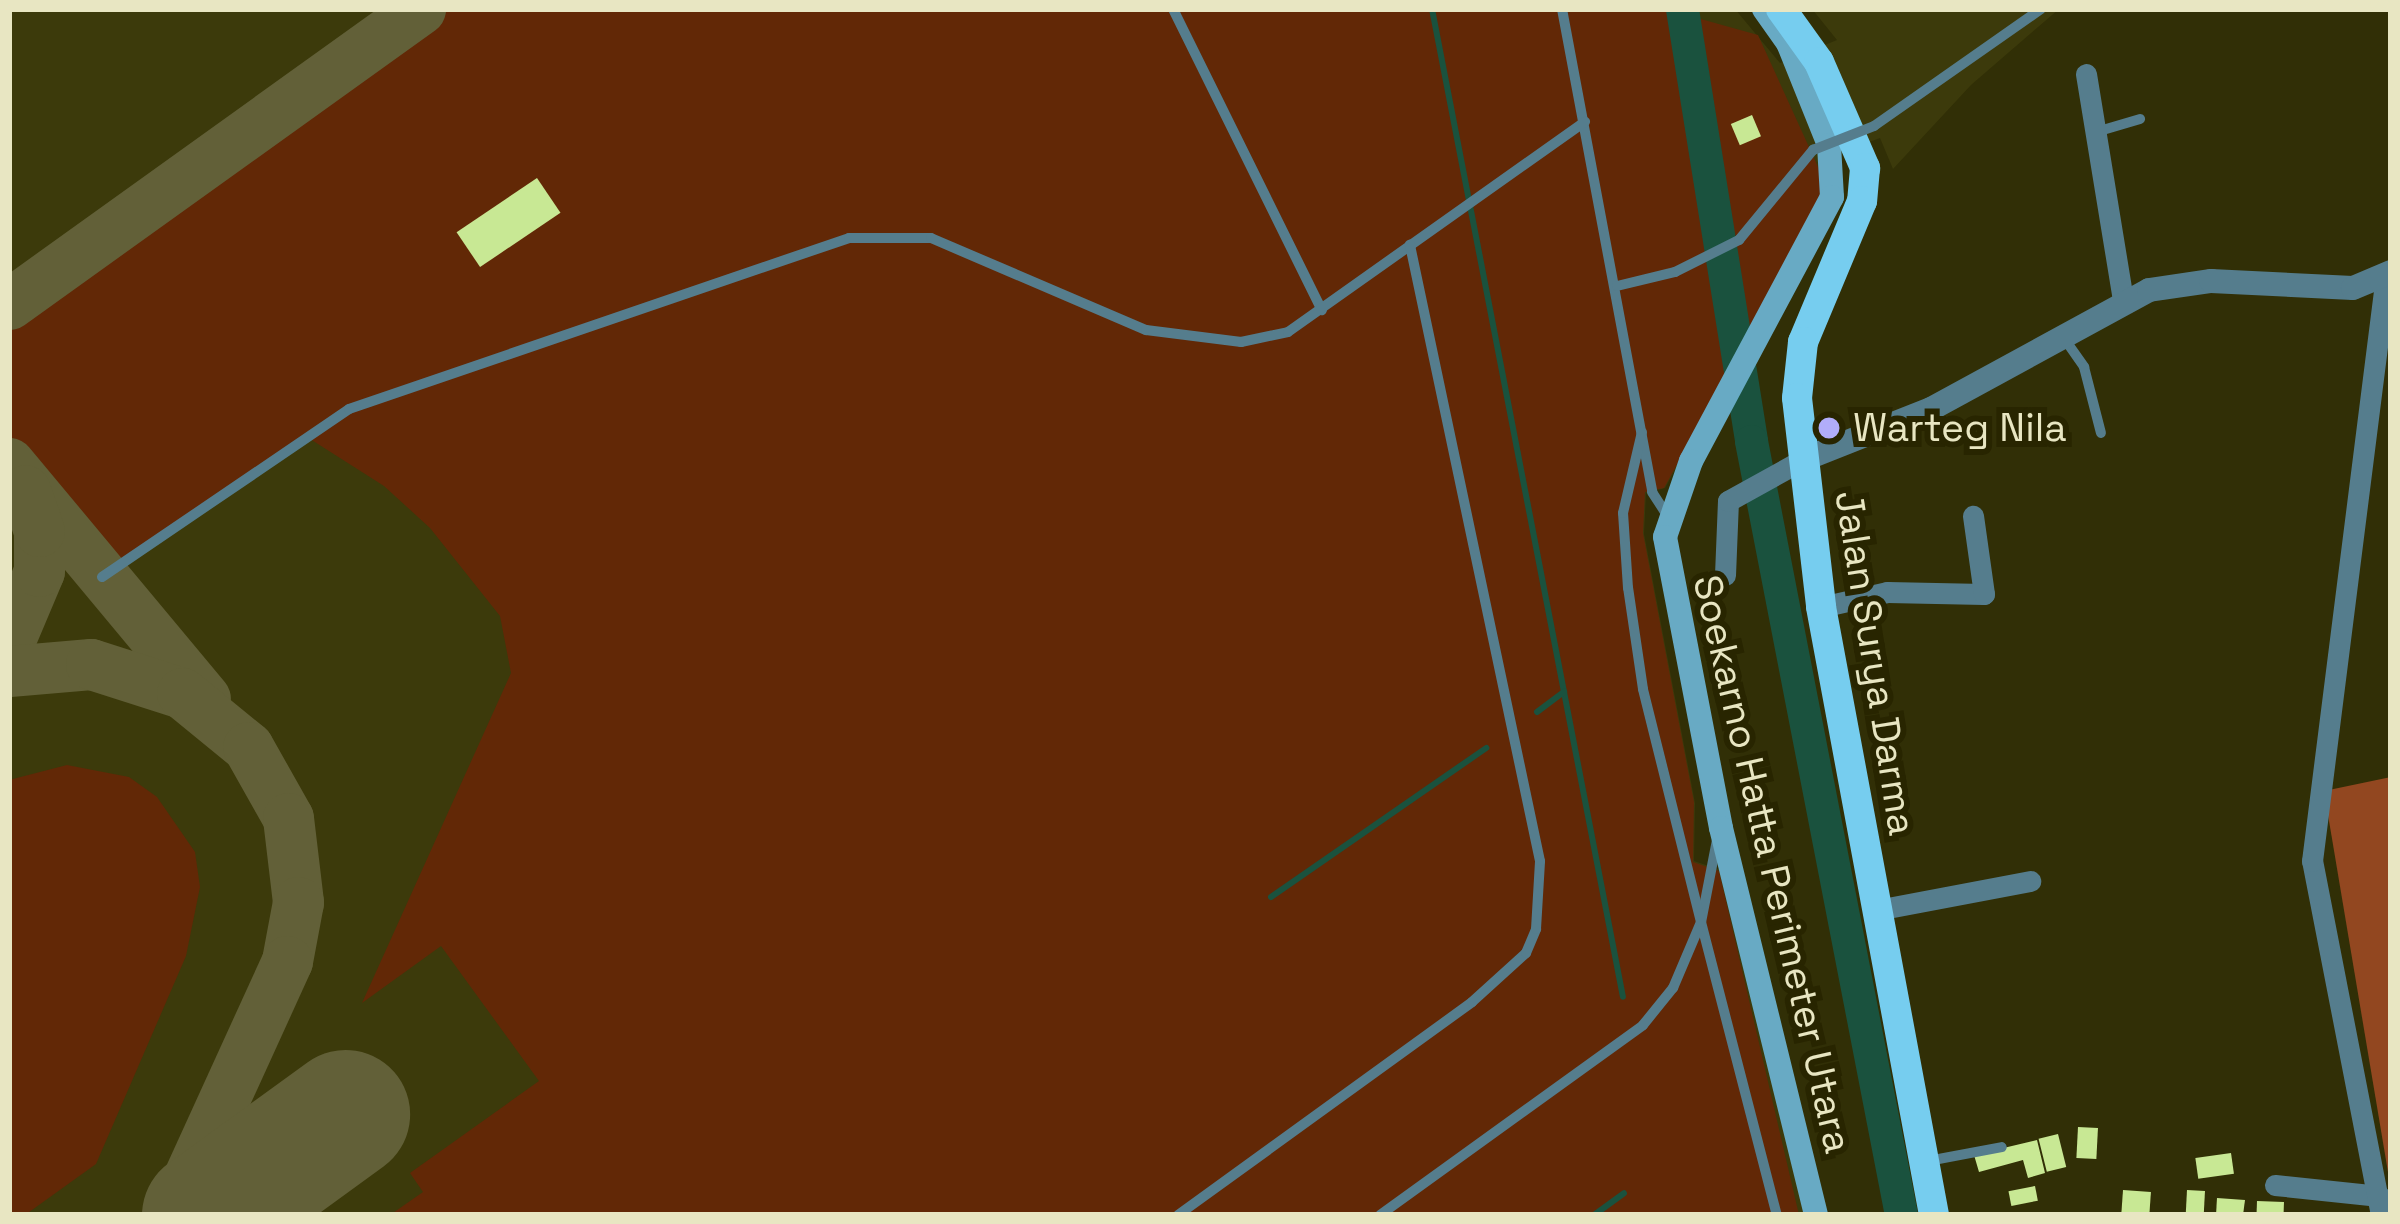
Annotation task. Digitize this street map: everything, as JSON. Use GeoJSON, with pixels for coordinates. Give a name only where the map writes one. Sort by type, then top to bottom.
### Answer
{"type":"FeatureCollection","features":[{"type":"Feature","properties":{"kind":"main road","name":"Soekarno Hatta Perimeter Utara"},"geometry":{"type":"LineString","coordinates":[[1764,9],[1788,43],[1833,171],[1826,215],[1706,435],[1668,517],[1667,567],[1721,828],[1816,1215]]}},
{"type":"Feature","properties":{"kind":"main road","name":"Jalan Surya Darma"},"geometry":{"type":"LineString","coordinates":[[1781,9],[1820,62],[1865,168],[1862,201],[1803,342],[1789,466],[1822,608],[1934,1215]]}},
{"type":"Feature","properties":{"kind":"street"},"geometry":{"type":"LineString","coordinates":[[2086,74],[2123,301]]}},
{"type":"Feature","properties":{"kind":"street"},"geometry":{"type":"LineString","coordinates":[[1725,575],[1723,515],[1747,486],[1930,409],[2066,340],[2123,301],[2211,281],[2353,288],[2389,274],[2312,861],[2380,1206],[2276,1185]]}},
{"type":"Feature","properties":{"kind":"street"},"geometry":{"type":"LineString","coordinates":[[1822,608],[1887,592],[1984,594],[1973,516]]}},
{"type":"Feature","properties":{"kind":"street"},"geometry":{"type":"LineString","coordinates":[[1877,910],[2030,881]]}},
{"type":"Feature","properties":{"kind":"lane"},"geometry":{"type":"LineString","coordinates":[[1173,9],[1322,310]]}},
{"type":"Feature","properties":{"kind":"lane"},"geometry":{"type":"LineString","coordinates":[[1562,9],[1652,492],[1668,517]]}},
{"type":"Feature","properties":{"kind":"lane"},"geometry":{"type":"LineString","coordinates":[[1617,286],[1698,260],[1739,240],[1813,150],[1874,127],[2041,9]]}},
{"type":"Feature","properties":{"kind":"lane"},"geometry":{"type":"LineString","coordinates":[[2096,132],[2140,119]]}},
{"type":"Feature","properties":{"kind":"lane"},"geometry":{"type":"LineString","coordinates":[[102,577],[349,410],[836,241],[931,238],[1146,330],[1202,341],[1264,339],[1322,310],[1585,122]]}},
{"type":"Feature","properties":{"kind":"lane"},"geometry":{"type":"LineString","coordinates":[[1178,1215],[1472,1002],[1526,953],[1535,929],[1540,861],[1410,245]]}},
{"type":"Feature","properties":{"kind":"lane"},"geometry":{"type":"LineString","coordinates":[[2066,340],[2084,367],[2101,434]]}},
{"type":"Feature","properties":{"kind":"lane"},"geometry":{"type":"LineString","coordinates":[[1642,432],[1623,513],[1643,689],[1777,1215]]}},
{"type":"Feature","properties":{"kind":"lane"},"geometry":{"type":"LineString","coordinates":[[1380,1215],[1643,1025],[1673,988],[1701,922],[1721,828]]}},
{"type":"Feature","properties":{"kind":"lane"},"geometry":{"type":"LineString","coordinates":[[1925,1162],[2002,1147]]}},
{"type":"Feature","properties":{"kind":"shaded area"},"geometry":{"type":"Polygon","coordinates":[[[9,9],[1735,9],[1780,63],[1837,40],[1812,9],[2059,9],[1971,85],[1893,169],[1880,138],[1822,160],[1743,348],[1665,488],[1646,493],[1644,534],[1695,803],[1694,861],[1721,870],[1804,1215],[9,1215],[9,9]]]}},
{"type":"Feature","properties":{"kind":"shaded area"},"geometry":{"type":"Polygon","coordinates":[[[420,9],[1665,9],[1758,35],[1829,191],[1664,488],[1645,492],[1643,533],[1694,802],[1693,862],[1719,871],[1799,1215],[390,1215],[423,1192],[410,1173],[539,1081],[441,946],[362,1003],[511,673],[500,616],[430,528],[384,486],[307,437],[102,577],[9,461],[9,319],[43,280],[420,9]]]}},
{"type":"Feature","properties":{"kind":"shaded area"},"geometry":{"type":"Polygon","coordinates":[[[67,765],[129,777],[157,797],[195,852],[200,887],[186,956],[96,1164],[25,1215],[9,1215],[9,780],[67,765]]]}},
{"type":"Feature","properties":{"kind":"shaded area"},"geometry":{"type":"Polygon","coordinates":[[[2391,777],[2391,1190],[2324,791],[2391,777]]]}},
{"type":"Feature","properties":{"kind":"building"},"geometry":{"type":"Polygon","coordinates":[[[1752,115],[1761,136],[1740,145],[1731,124],[1752,115]]]}},
{"type":"Feature","properties":{"kind":"building"},"geometry":{"type":"Polygon","coordinates":[[[537,178],[560,213],[480,267],[457,232],[537,178]]]}},
{"type":"Feature","properties":{"kind":"building"},"geometry":{"type":"Polygon","coordinates":[[[2078,1127],[2098,1128],[2096,1159],[2076,1158],[2078,1127]]]}},
{"type":"Feature","properties":{"kind":"building"},"geometry":{"type":"Polygon","coordinates":[[[2058,1134],[2066,1167],[2047,1172],[2039,1139],[2058,1134]]]}},
{"type":"Feature","properties":{"kind":"building"},"geometry":{"type":"Polygon","coordinates":[[[2037,1140],[2045,1173],[2028,1178],[2023,1160],[1979,1172],[1974,1155],[2037,1140]]]}},
{"type":"Feature","properties":{"kind":"building"},"geometry":{"type":"Polygon","coordinates":[[[2231,1153],[2234,1174],[2198,1179],[2195,1158],[2231,1153]]]}},
{"type":"Feature","properties":{"kind":"building"},"geometry":{"type":"Polygon","coordinates":[[[2035,1186],[2038,1201],[2011,1206],[2008,1191],[2035,1186]]]}},
{"type":"Feature","properties":{"kind":"building"},"geometry":{"type":"Polygon","coordinates":[[[2123,1190],[2151,1192],[2149,1215],[2121,1215],[2123,1190]]]}},
{"type":"Feature","properties":{"kind":"building"},"geometry":{"type":"Polygon","coordinates":[[[2187,1190],[2205,1191],[2204,1215],[2186,1215],[2187,1190]]]}},
{"type":"Feature","properties":{"kind":"building"},"geometry":{"type":"Polygon","coordinates":[[[2217,1198],[2245,1200],[2243,1215],[2216,1215],[2217,1198]]]}},
{"type":"Feature","properties":{"kind":"building"},"geometry":{"type":"Polygon","coordinates":[[[2257,1201],[2284,1202],[2284,1215],[2257,1215],[2257,1201]]]}},
{"type":"Feature","properties":{"kind":"waterway"},"geometry":{"type":"LineString","coordinates":[[1432,9],[1623,997]]}},
{"type":"Feature","properties":{"kind":"waterway"},"geometry":{"type":"LineString","coordinates":[[1682,9],[1751,441],[1901,1215]]}},
{"type":"Feature","properties":{"kind":"waterway"},"geometry":{"type":"LineString","coordinates":[[1537,712],[1564,692]]}},
{"type":"Feature","properties":{"kind":"waterway"},"geometry":{"type":"LineString","coordinates":[[1271,897],[1486,748]]}},
{"type":"Feature","properties":{"kind":"waterway"},"geometry":{"type":"LineString","coordinates":[[1594,1215],[1624,1193]]}},
{"type":"Feature","properties":{"kind":"taxiway"},"geometry":{"type":"LineString","coordinates":[[9,304],[420,9]]}},
{"type":"Feature","properties":{"kind":"taxiway"},"geometry":{"type":"LineString","coordinates":[[9,463],[205,698]]}},
{"type":"Feature","properties":{"kind":"taxiway"},"geometry":{"type":"LineString","coordinates":[[9,642],[39,571],[39,531],[25,490]]}},
{"type":"Feature","properties":{"kind":"taxiway"},"geometry":{"type":"LineString","coordinates":[[9,671],[91,664],[182,693],[248,747],[288,818],[298,902],[287,961],[171,1215]]}},
{"type":"Feature","properties":{"kind":"runway"},"geometry":{"type":"LineString","coordinates":[[206,1215],[345,1114]]}},
{"type":"Feature","properties":{"kind":"place","name":"Warteg Nila"},"geometry":{"type":"Point","coordinates":[1829,428]}}]}
